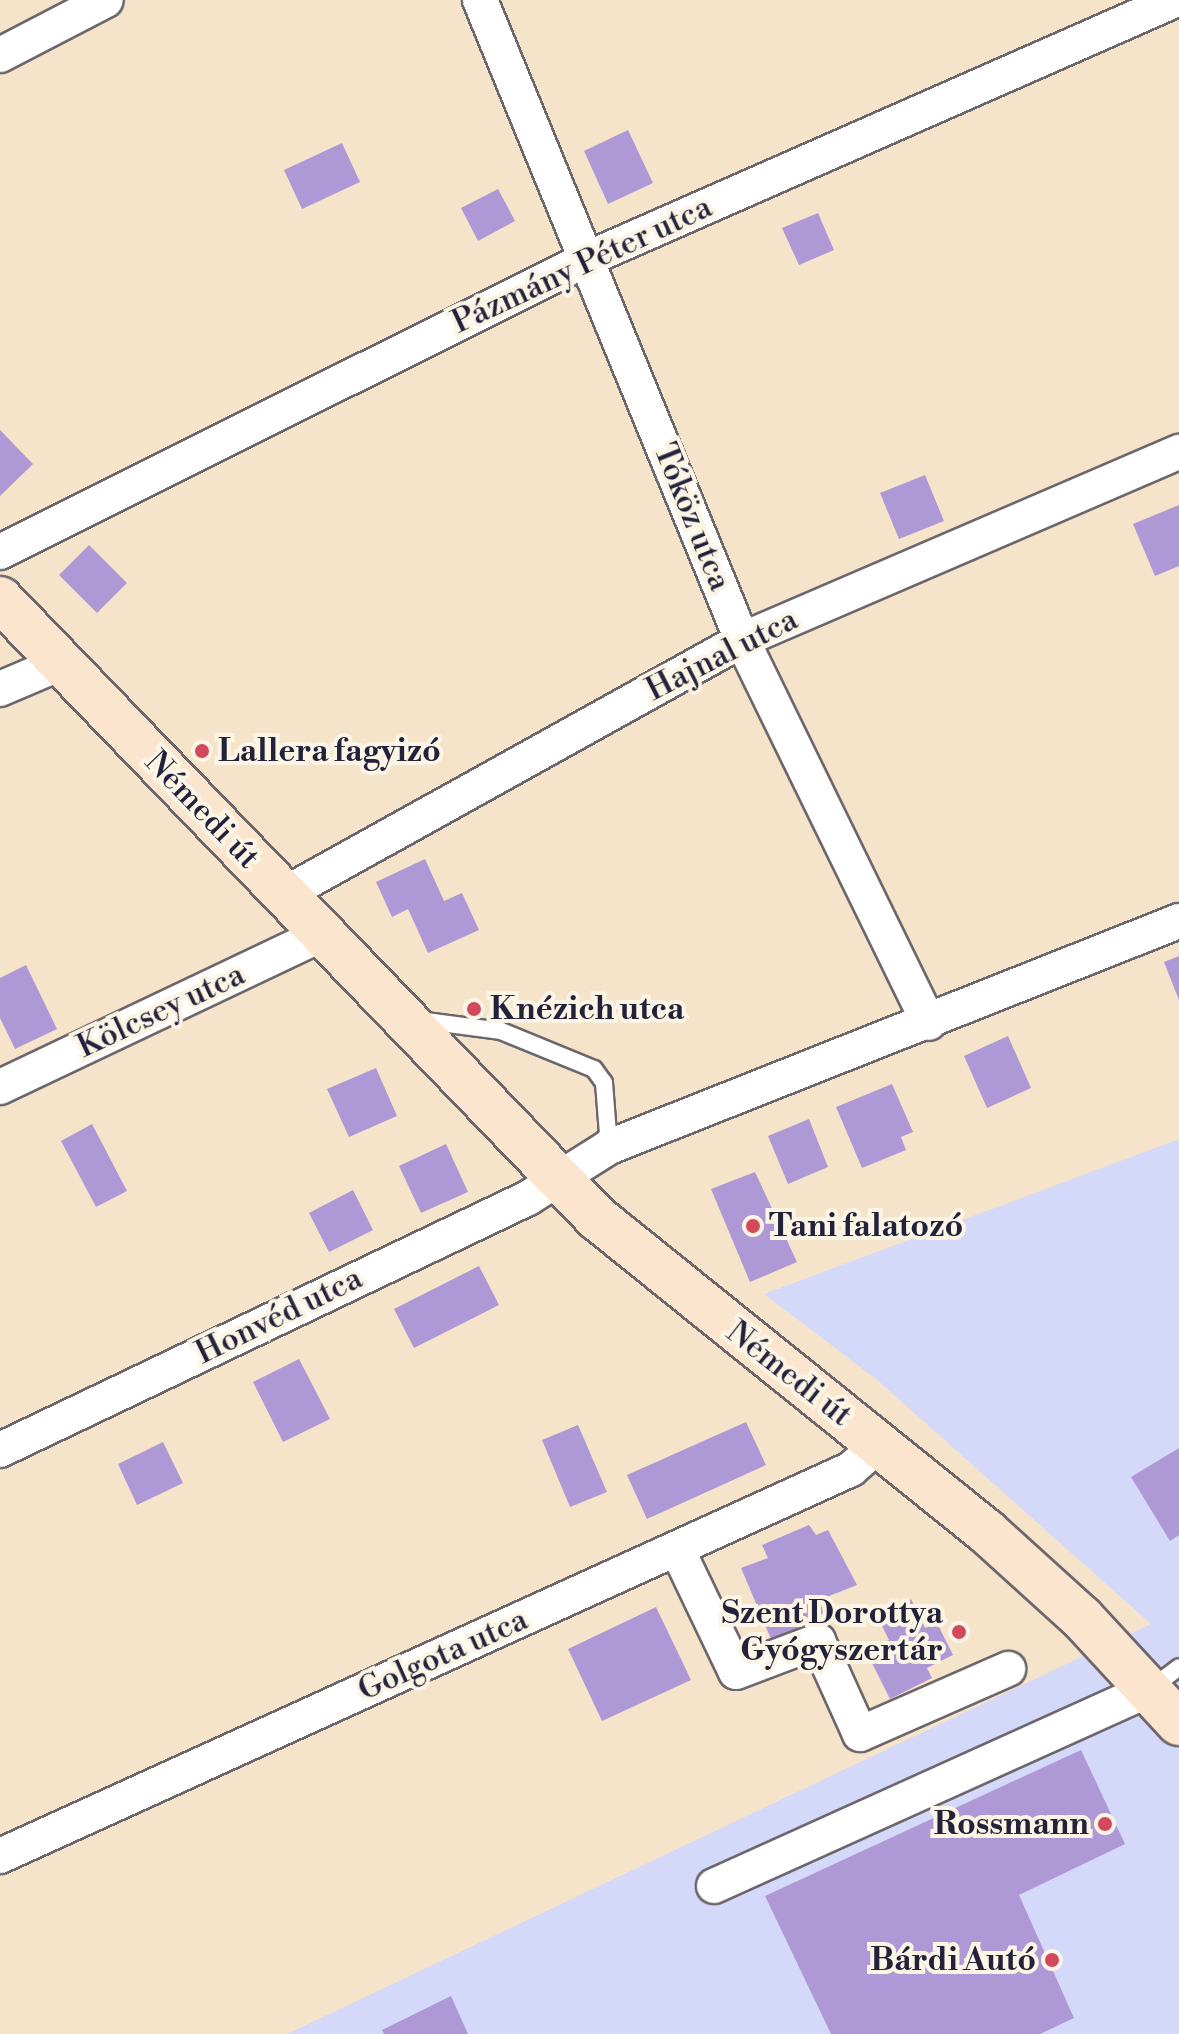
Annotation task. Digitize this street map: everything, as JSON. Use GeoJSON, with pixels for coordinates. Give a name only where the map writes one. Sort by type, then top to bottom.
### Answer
{"type":"FeatureCollection","features":[{"type":"Feature","properties":{"kind":"main road","name":"Némedi út"},"geometry":{"type":"LineString","coordinates":[[0,599],[556,1179],[670,1284],[880,1444],[1070,1607],[1164,1679],[1179,1723]]}},
{"type":"Feature","properties":{"kind":"street"},"geometry":{"type":"LineString","coordinates":[[3,43],[106,0]]}},
{"type":"Feature","properties":{"kind":"street","name":"Tóköz utca"},"geometry":{"type":"LineString","coordinates":[[480,0],[742,640],[929,1023]]}},
{"type":"Feature","properties":{"kind":"street","name":"Pázmány Péter utca"},"geometry":{"type":"LineString","coordinates":[[0,552],[587,259],[1175,0]]}},
{"type":"Feature","properties":{"kind":"street","name":"Hajnal utca"},"geometry":{"type":"LineString","coordinates":[[283,895],[742,640],[1179,452]]}},
{"type":"Feature","properties":{"kind":"street"},"geometry":{"type":"LineString","coordinates":[[0,689],[61,663]]}},
{"type":"Feature","properties":{"kind":"street"},"geometry":{"type":"LineString","coordinates":[[556,1179],[609,1147],[929,1023],[1179,921]]}},
{"type":"Feature","properties":{"kind":"street","name":"Kölcsey utca"},"geometry":{"type":"LineString","coordinates":[[0,1087],[322,934]]}},
{"type":"Feature","properties":{"kind":"street","name":"Honvéd utca"},"geometry":{"type":"LineString","coordinates":[[0,1450],[556,1179]]}},
{"type":"Feature","properties":{"kind":"street","name":"Golgota utca"},"geometry":{"type":"LineString","coordinates":[[0,1856],[851,1469],[880,1444]]}},
{"type":"Feature","properties":{"kind":"street"},"geometry":{"type":"LineString","coordinates":[[677,1549],[736,1672],[818,1641],[860,1734],[1008,1669]]}},
{"type":"Feature","properties":{"kind":"street"},"geometry":{"type":"LineString","coordinates":[[714,1886],[1164,1679]]}},
{"type":"Feature","properties":{"kind":"lane"},"geometry":{"type":"LineString","coordinates":[[403,1020],[501,1031],[577,1058],[604,1083],[609,1147]]}},
{"type":"Feature","properties":{"kind":"shaded area"},"geometry":{"type":"Polygon","coordinates":[[[1179,1139],[1179,2034],[287,2034],[1151,1624],[876,1379],[764,1294],[1179,1139]]]}},
{"type":"Feature","properties":{"kind":"building"},"geometry":{"type":"Polygon","coordinates":[[[628,130],[653,183],[608,204],[584,151],[628,130]]]}},
{"type":"Feature","properties":{"kind":"building"},"geometry":{"type":"Polygon","coordinates":[[[342,143],[360,182],[302,209],[284,170],[342,143]]]}},
{"type":"Feature","properties":{"kind":"building"},"geometry":{"type":"Polygon","coordinates":[[[498,189],[515,221],[478,241],[461,208],[498,189]]]}},
{"type":"Feature","properties":{"kind":"building"},"geometry":{"type":"Polygon","coordinates":[[[818,213],[834,250],[799,265],[782,228],[818,213]]]}},
{"type":"Feature","properties":{"kind":"building"},"geometry":{"type":"Polygon","coordinates":[[[0,430],[33,464],[0,496],[0,430]]]}},
{"type":"Feature","properties":{"kind":"building"},"geometry":{"type":"Polygon","coordinates":[[[925,475],[944,521],[899,539],[880,493],[925,475]]]}},
{"type":"Feature","properties":{"kind":"building"},"geometry":{"type":"Polygon","coordinates":[[[1179,505],[1179,566],[1155,576],[1133,524],[1179,505]]]}},
{"type":"Feature","properties":{"kind":"building"},"geometry":{"type":"Polygon","coordinates":[[[89,545],[127,583],[97,613],[59,575],[89,545]]]}},
{"type":"Feature","properties":{"kind":"building"},"geometry":{"type":"Polygon","coordinates":[[[425,859],[444,901],[462,893],[479,930],[428,953],[408,909],[392,917],[376,882],[425,859]]]}},
{"type":"Feature","properties":{"kind":"building"},"geometry":{"type":"Polygon","coordinates":[[[1179,956],[1179,1000],[1164,962],[1179,956]]]}},
{"type":"Feature","properties":{"kind":"building"},"geometry":{"type":"Polygon","coordinates":[[[26,965],[57,1029],[15,1049],[0,1018],[0,978],[26,965]]]}},
{"type":"Feature","properties":{"kind":"building"},"geometry":{"type":"Polygon","coordinates":[[[1008,1036],[1031,1088],[987,1108],[964,1056],[1008,1036]]]}},
{"type":"Feature","properties":{"kind":"building"},"geometry":{"type":"Polygon","coordinates":[[[376,1068],[397,1116],[349,1137],[327,1089],[376,1068]]]}},
{"type":"Feature","properties":{"kind":"building"},"geometry":{"type":"Polygon","coordinates":[[[892,1084],[913,1132],[901,1137],[906,1150],[862,1168],[836,1107],[892,1084]]]}},
{"type":"Feature","properties":{"kind":"building"},"geometry":{"type":"Polygon","coordinates":[[[809,1119],[828,1167],[788,1184],[768,1136],[809,1119]]]}},
{"type":"Feature","properties":{"kind":"building"},"geometry":{"type":"Polygon","coordinates":[[[92,1124],[127,1191],[96,1207],[61,1141],[92,1124]]]}},
{"type":"Feature","properties":{"kind":"building"},"geometry":{"type":"Polygon","coordinates":[[[446,1144],[468,1192],[421,1213],[399,1166],[446,1144]]]}},
{"type":"Feature","properties":{"kind":"building","name":"Tani falatozó"},"geometry":{"type":"Polygon","coordinates":[[[755,1172],[797,1262],[750,1282],[711,1189],[755,1172]]]}},
{"type":"Feature","properties":{"kind":"building"},"geometry":{"type":"Polygon","coordinates":[[[353,1190],[373,1230],[329,1252],[309,1213],[353,1190]]]}},
{"type":"Feature","properties":{"kind":"building"},"geometry":{"type":"Polygon","coordinates":[[[479,1266],[499,1305],[414,1348],[394,1309],[479,1266]]]}},
{"type":"Feature","properties":{"kind":"building"},"geometry":{"type":"Polygon","coordinates":[[[299,1359],[330,1419],[283,1442],[253,1382],[299,1359]]]}},
{"type":"Feature","properties":{"kind":"building"},"geometry":{"type":"Polygon","coordinates":[[[746,1422],[766,1465],[647,1519],[627,1475],[746,1422]]]}},
{"type":"Feature","properties":{"kind":"building"},"geometry":{"type":"Polygon","coordinates":[[[578,1425],[607,1492],[570,1507],[542,1440],[578,1425]]]}},
{"type":"Feature","properties":{"kind":"building"},"geometry":{"type":"Polygon","coordinates":[[[163,1442],[183,1483],[137,1505],[118,1464],[163,1442]]]}},
{"type":"Feature","properties":{"kind":"building"},"geometry":{"type":"Polygon","coordinates":[[[1179,1448],[1179,1535],[1170,1541],[1131,1477],[1179,1448]]]}},
{"type":"Feature","properties":{"kind":"building"},"geometry":{"type":"Polygon","coordinates":[[[809,1525],[816,1535],[828,1530],[857,1585],[819,1600],[824,1613],[798,1626],[801,1635],[774,1646],[741,1568],[768,1558],[762,1545],[809,1525]]]}},
{"type":"Feature","properties":{"kind":"building"},"geometry":{"type":"Polygon","coordinates":[[[911,1599],[925,1628],[937,1623],[953,1655],[927,1668],[932,1678],[890,1699],[866,1651],[889,1640],[877,1616],[911,1599]]]}},
{"type":"Feature","properties":{"kind":"building"},"geometry":{"type":"Polygon","coordinates":[[[656,1607],[691,1680],[602,1721],[568,1649],[656,1607]]]}},
{"type":"Feature","properties":{"kind":"building"},"geometry":{"type":"Polygon","coordinates":[[[1081,1750],[1125,1844],[1019,1895],[1074,2018],[1040,2034],[831,2034],[765,1896],[1081,1750]]]}},
{"type":"Feature","properties":{"kind":"building"},"geometry":{"type":"Polygon","coordinates":[[[451,1996],[468,2034],[384,2034],[382,2030],[451,1996]]]}},
{"type":"Feature","properties":{"kind":"place","name":"Lallera fagyizó"},"geometry":{"type":"Point","coordinates":[202,751]}},
{"type":"Feature","properties":{"kind":"place","name":"Knézich utca"},"geometry":{"type":"Point","coordinates":[474,1009]}},
{"type":"Feature","properties":{"kind":"place","name":"Tani falatozó"},"geometry":{"type":"Point","coordinates":[753,1226]}},
{"type":"Feature","properties":{"kind":"place","name":"Szent Dorottya Gyógyszertár"},"geometry":{"type":"Point","coordinates":[959,1632]}},
{"type":"Feature","properties":{"kind":"place","name":"Rossmann"},"geometry":{"type":"Point","coordinates":[1105,1824]}},
{"type":"Feature","properties":{"kind":"place","name":"Bárdi Autó"},"geometry":{"type":"Point","coordinates":[1052,1960]}}]}
